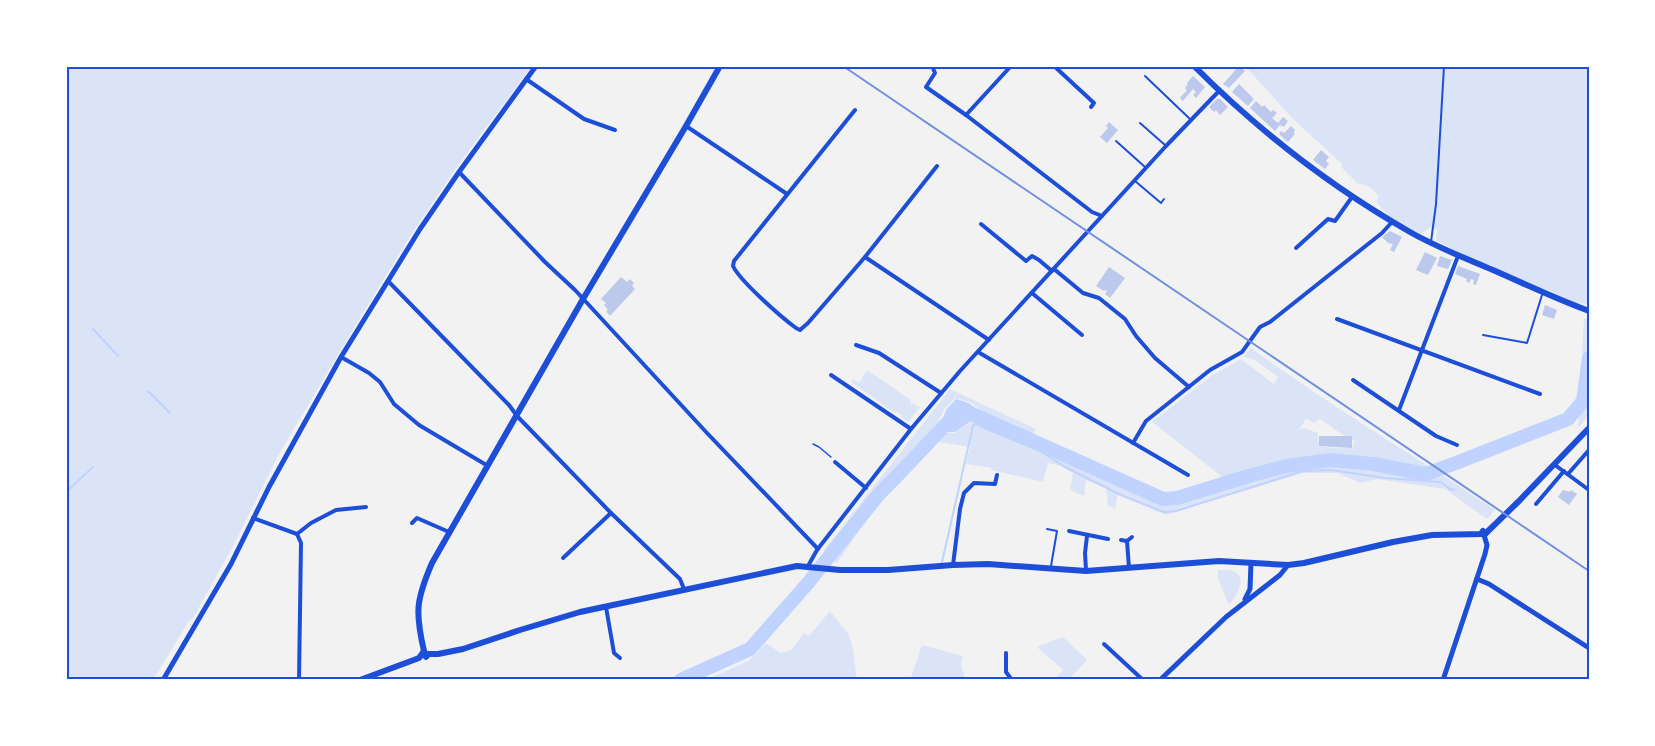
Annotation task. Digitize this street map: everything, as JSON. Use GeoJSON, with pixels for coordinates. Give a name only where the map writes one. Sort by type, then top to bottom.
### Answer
{"type":"FeatureCollection","features":[{"type":"Feature","properties":{"kind":"main road"},"geometry":{"type":"LineString","coordinates":[[425,653],[418,625],[418,606],[421,589],[432,563],[720,66]]}},
{"type":"Feature","properties":{"kind":"main road"},"geometry":{"type":"LineString","coordinates":[[1194,66],[1303,162],[1392,221],[1459,255],[1586,310]]}},
{"type":"Feature","properties":{"kind":"main road"},"geometry":{"type":"LineString","coordinates":[[360,680],[419,658],[425,653],[438,654],[463,649],[560,618],[797,566],[888,570],[988,564],[1086,571],[1219,561],[1288,565],[1432,535],[1484,534],[1520,501],[1589,428]]}},
{"type":"Feature","properties":{"kind":"street"},"geometry":{"type":"LineString","coordinates":[[163,680],[231,564],[253,518],[341,357],[387,281],[459,172],[536,66]]}},
{"type":"Feature","properties":{"kind":"street"},"geometry":{"type":"LineString","coordinates":[[932,66],[935,73],[926,87],[1092,212],[1102,216]]}},
{"type":"Feature","properties":{"kind":"street"},"geometry":{"type":"LineString","coordinates":[[966,115],[1011,66]]}},
{"type":"Feature","properties":{"kind":"street"},"geometry":{"type":"LineString","coordinates":[[1054,66],[1094,103],[1091,107]]}},
{"type":"Feature","properties":{"kind":"street"},"geometry":{"type":"LineString","coordinates":[[526,80],[584,119],[615,129]]}},
{"type":"Feature","properties":{"kind":"street"},"geometry":{"type":"LineString","coordinates":[[811,566],[818,549],[941,393],[1219,90]]}},
{"type":"Feature","properties":{"kind":"street"},"geometry":{"type":"LineString","coordinates":[[855,110],[734,261],[733,266],[737,273],[792,325],[800,330],[803,328],[865,257],[937,166]]}},
{"type":"Feature","properties":{"kind":"street"},"geometry":{"type":"LineString","coordinates":[[686,126],[787,195]]}},
{"type":"Feature","properties":{"kind":"street"},"geometry":{"type":"LineString","coordinates":[[459,172],[544,262],[583,299],[818,549]]}},
{"type":"Feature","properties":{"kind":"street"},"geometry":{"type":"LineString","coordinates":[[1296,248],[1328,219],[1335,221],[1353,196]]}},
{"type":"Feature","properties":{"kind":"street"},"geometry":{"type":"LineString","coordinates":[[1133,443],[1146,421],[1210,370],[1242,352],[1260,327],[1270,322],[1382,233],[1392,221]]}},
{"type":"Feature","properties":{"kind":"street"},"geometry":{"type":"LineString","coordinates":[[981,224],[1026,261],[1032,256],[1083,293],[1099,298],[1125,319],[1155,358],[1189,387]]}},
{"type":"Feature","properties":{"kind":"street"},"geometry":{"type":"LineString","coordinates":[[1399,410],[1459,255]]}},
{"type":"Feature","properties":{"kind":"street"},"geometry":{"type":"LineString","coordinates":[[865,257],[988,340]]}},
{"type":"Feature","properties":{"kind":"street"},"geometry":{"type":"LineString","coordinates":[[387,281],[611,513],[680,579],[684,590]]}},
{"type":"Feature","properties":{"kind":"street"},"geometry":{"type":"LineString","coordinates":[[1032,293],[1082,335]]}},
{"type":"Feature","properties":{"kind":"street"},"geometry":{"type":"LineString","coordinates":[[1337,319],[1540,394]]}},
{"type":"Feature","properties":{"kind":"street"},"geometry":{"type":"LineString","coordinates":[[856,345],[879,353],[941,393]]}},
{"type":"Feature","properties":{"kind":"street"},"geometry":{"type":"LineString","coordinates":[[978,352],[1188,475]]}},
{"type":"Feature","properties":{"kind":"street"},"geometry":{"type":"LineString","coordinates":[[341,357],[380,382],[394,404],[419,425],[488,466]]}},
{"type":"Feature","properties":{"kind":"street"},"geometry":{"type":"LineString","coordinates":[[831,375],[911,429]]}},
{"type":"Feature","properties":{"kind":"street"},"geometry":{"type":"LineString","coordinates":[[1353,380],[1436,436],[1457,445]]}},
{"type":"Feature","properties":{"kind":"street"},"geometry":{"type":"LineString","coordinates":[[1536,504],[1589,450]]}},
{"type":"Feature","properties":{"kind":"street"},"geometry":{"type":"LineString","coordinates":[[835,462],[866,488]]}},
{"type":"Feature","properties":{"kind":"street"},"geometry":{"type":"LineString","coordinates":[[1555,465],[1589,490]]}},
{"type":"Feature","properties":{"kind":"street"},"geometry":{"type":"LineString","coordinates":[[953,565],[964,493],[975,483],[995,484],[997,475]]}},
{"type":"Feature","properties":{"kind":"street"},"geometry":{"type":"LineString","coordinates":[[297,534],[311,523],[336,510],[366,507]]}},
{"type":"Feature","properties":{"kind":"street"},"geometry":{"type":"LineString","coordinates":[[563,558],[611,513]]}},
{"type":"Feature","properties":{"kind":"street"},"geometry":{"type":"LineString","coordinates":[[253,518],[297,534],[301,543],[299,680]]}},
{"type":"Feature","properties":{"kind":"street"},"geometry":{"type":"LineString","coordinates":[[412,523],[417,518],[449,532]]}},
{"type":"Feature","properties":{"kind":"street"},"geometry":{"type":"LineString","coordinates":[[1069,531],[1108,539]]}},
{"type":"Feature","properties":{"kind":"street"},"geometry":{"type":"LineString","coordinates":[[1443,680],[1485,554],[1484,534]]}},
{"type":"Feature","properties":{"kind":"street"},"geometry":{"type":"LineString","coordinates":[[1086,571],[1084,553],[1087,536]]}},
{"type":"Feature","properties":{"kind":"street"},"geometry":{"type":"LineString","coordinates":[[1120,540],[1127,541],[1132,537]]}},
{"type":"Feature","properties":{"kind":"street"},"geometry":{"type":"LineString","coordinates":[[1127,541],[1129,568]]}},
{"type":"Feature","properties":{"kind":"street"},"geometry":{"type":"LineString","coordinates":[[1243,603],[1250,589],[1251,563]]}},
{"type":"Feature","properties":{"kind":"street"},"geometry":{"type":"LineString","coordinates":[[1160,680],[1243,603],[1280,575],[1288,565]]}},
{"type":"Feature","properties":{"kind":"street"},"geometry":{"type":"LineString","coordinates":[[1477,579],[1489,584],[1589,648]]}},
{"type":"Feature","properties":{"kind":"street"},"geometry":{"type":"LineString","coordinates":[[606,607],[614,653],[620,658]]}},
{"type":"Feature","properties":{"kind":"street"},"geometry":{"type":"LineString","coordinates":[[1104,644],[1143,680]]}},
{"type":"Feature","properties":{"kind":"street"},"geometry":{"type":"LineString","coordinates":[[1006,653],[1006,672],[1010,679]]}},
{"type":"Feature","properties":{"kind":"lane"},"geometry":{"type":"LineString","coordinates":[[1431,242],[1436,204],[1444,66]]}},
{"type":"Feature","properties":{"kind":"lane"},"geometry":{"type":"LineString","coordinates":[[1145,76],[1191,120]]}},
{"type":"Feature","properties":{"kind":"lane"},"geometry":{"type":"LineString","coordinates":[[1140,123],[1166,146]]}},
{"type":"Feature","properties":{"kind":"lane"},"geometry":{"type":"LineString","coordinates":[[1116,141],[1146,168]]}},
{"type":"Feature","properties":{"kind":"lane"},"geometry":{"type":"LineString","coordinates":[[1135,181],[1161,203],[1164,199]]}},
{"type":"Feature","properties":{"kind":"lane"},"geometry":{"type":"LineString","coordinates":[[1483,335],[1527,343],[1543,292]]}},
{"type":"Feature","properties":{"kind":"lane"},"geometry":{"type":"LineString","coordinates":[[1047,529],[1057,531],[1051,569]]}},
{"type":"Feature","properties":{"kind":"path"},"geometry":{"type":"LineString","coordinates":[[813,444],[835,462]]}},
{"type":"Feature","properties":{"kind":"shaded area"},"geometry":{"type":"Polygon","coordinates":[[[66,66],[532,66],[461,161],[411,235],[279,454],[232,548],[192,620],[190,619],[153,680],[66,680],[66,66]]]}},
{"type":"Feature","properties":{"kind":"shaded area"},"geometry":{"type":"Polygon","coordinates":[[[1245,66],[1589,66],[1589,306],[1582,303],[1577,304],[1453,251],[1449,246],[1436,241],[1437,229],[1429,228],[1421,234],[1391,218],[1376,202],[1379,197],[1375,192],[1367,186],[1358,184],[1342,168],[1342,164],[1292,118],[1245,66]]]}},
{"type":"Feature","properties":{"kind":"shaded area"},"geometry":{"type":"Polygon","coordinates":[[[1584,318],[1589,320],[1589,415],[1578,428],[1584,318]]]}},
{"type":"Feature","properties":{"kind":"shaded area"},"geometry":{"type":"Polygon","coordinates":[[[1251,348],[1311,390],[1495,510],[1487,519],[1445,489],[1377,479],[1360,483],[1338,473],[1303,473],[1166,515],[1118,495],[1115,508],[1108,506],[1106,488],[1086,480],[1084,496],[1070,490],[1073,473],[1061,466],[1048,463],[1043,482],[966,464],[970,447],[938,442],[871,513],[837,563],[830,558],[880,495],[939,433],[954,433],[975,420],[989,418],[1045,448],[1056,448],[1067,459],[1138,491],[1147,490],[1151,496],[1172,503],[1230,483],[1152,422],[1211,376],[1241,359],[1274,384],[1278,377],[1255,360],[1243,357],[1251,348]],[[1306,419],[1299,430],[1304,428],[1318,433],[1319,447],[1352,448],[1355,441],[1320,419],[1315,423],[1306,419]]]}},
{"type":"Feature","properties":{"kind":"shaded area"},"geometry":{"type":"Polygon","coordinates":[[[867,370],[911,400],[910,403],[920,407],[908,422],[901,417],[902,415],[895,413],[851,382],[853,379],[859,383],[867,370]]]}},
{"type":"Feature","properties":{"kind":"shaded area"},"geometry":{"type":"Polygon","coordinates":[[[950,389],[1036,429],[1033,435],[982,411],[970,402],[955,398],[944,409],[936,427],[876,493],[827,554],[824,550],[950,389]]]}},
{"type":"Feature","properties":{"kind":"shaded area"},"geometry":{"type":"Polygon","coordinates":[[[1218,570],[1231,570],[1240,577],[1240,587],[1229,605],[1218,578],[1218,570]]]}},
{"type":"Feature","properties":{"kind":"shaded area"},"geometry":{"type":"Polygon","coordinates":[[[830,611],[849,635],[857,680],[706,680],[748,661],[766,643],[781,653],[791,650],[804,633],[809,636],[830,611]]]}},
{"type":"Feature","properties":{"kind":"shaded area"},"geometry":{"type":"Polygon","coordinates":[[[1063,637],[1087,660],[1068,680],[1054,680],[1063,670],[1037,647],[1063,637]]]}},
{"type":"Feature","properties":{"kind":"shaded area"},"geometry":{"type":"Polygon","coordinates":[[[922,645],[963,656],[961,663],[965,680],[910,680],[922,645]]]}},
{"type":"Feature","properties":{"kind":"water"},"geometry":{"type":"Polygon","coordinates":[[[956,399],[969,403],[987,419],[974,419],[955,432],[938,432],[946,410],[956,399]]]}},
{"type":"Feature","properties":{"kind":"building"},"geometry":{"type":"Polygon","coordinates":[[[1239,66],[1245,71],[1229,88],[1223,84],[1239,66]]]}},
{"type":"Feature","properties":{"kind":"building"},"geometry":{"type":"Polygon","coordinates":[[[1193,76],[1205,87],[1196,98],[1193,95],[1196,92],[1193,89],[1183,101],[1180,98],[1187,90],[1185,88],[1187,83],[1193,76]]]}},
{"type":"Feature","properties":{"kind":"building"},"geometry":{"type":"Polygon","coordinates":[[[1239,84],[1254,99],[1248,106],[1232,92],[1239,84]]]}},
{"type":"Feature","properties":{"kind":"building"},"geometry":{"type":"Polygon","coordinates":[[[1217,99],[1228,107],[1220,115],[1209,107],[1217,99]]]}},
{"type":"Feature","properties":{"kind":"building"},"geometry":{"type":"Polygon","coordinates":[[[1256,101],[1262,107],[1264,105],[1271,112],[1273,110],[1277,113],[1272,118],[1278,123],[1283,117],[1288,121],[1284,127],[1280,125],[1275,131],[1250,108],[1256,101]]]}},
{"type":"Feature","properties":{"kind":"building"},"geometry":{"type":"Polygon","coordinates":[[[1109,122],[1118,130],[1107,143],[1100,137],[1108,128],[1106,126],[1109,122]]]}},
{"type":"Feature","properties":{"kind":"building"},"geometry":{"type":"Polygon","coordinates":[[[1291,126],[1295,134],[1288,142],[1279,134],[1281,131],[1284,133],[1291,126]]]}},
{"type":"Feature","properties":{"kind":"building"},"geometry":{"type":"Polygon","coordinates":[[[1321,150],[1329,157],[1326,161],[1329,164],[1325,169],[1313,160],[1321,150]]]}},
{"type":"Feature","properties":{"kind":"building"},"geometry":{"type":"Polygon","coordinates":[[[1390,231],[1402,237],[1394,252],[1390,250],[1393,244],[1388,243],[1382,237],[1390,231]]]}},
{"type":"Feature","properties":{"kind":"building"},"geometry":{"type":"Polygon","coordinates":[[[1425,252],[1437,258],[1428,275],[1416,270],[1425,252]]]}},
{"type":"Feature","properties":{"kind":"building"},"geometry":{"type":"Polygon","coordinates":[[[1440,256],[1452,260],[1448,269],[1437,266],[1440,256]]]}},
{"type":"Feature","properties":{"kind":"building"},"geometry":{"type":"Polygon","coordinates":[[[1458,266],[1480,274],[1476,285],[1473,284],[1474,280],[1471,279],[1469,283],[1467,279],[1455,274],[1458,266]]]}},
{"type":"Feature","properties":{"kind":"building"},"geometry":{"type":"Polygon","coordinates":[[[1109,267],[1125,278],[1110,298],[1105,294],[1107,291],[1096,286],[1109,267]]]}},
{"type":"Feature","properties":{"kind":"building"},"geometry":{"type":"Polygon","coordinates":[[[621,277],[627,282],[630,279],[635,289],[610,316],[604,305],[606,303],[601,299],[621,277]]]}},
{"type":"Feature","properties":{"kind":"building"},"geometry":{"type":"Polygon","coordinates":[[[1545,305],[1557,310],[1554,319],[1542,315],[1545,305]]]}},
{"type":"Feature","properties":{"kind":"building"},"geometry":{"type":"Polygon","coordinates":[[[1319,436],[1352,436],[1352,448],[1319,446],[1319,436]]]}},
{"type":"Feature","properties":{"kind":"building"},"geometry":{"type":"Polygon","coordinates":[[[1563,490],[1570,492],[1571,490],[1577,494],[1569,505],[1558,497],[1563,490]]]}},
{"type":"Feature","properties":{"kind":"waterway"},"geometry":{"type":"LineString","coordinates":[[93,329],[118,356]]}},
{"type":"Feature","properties":{"kind":"waterway"},"geometry":{"type":"LineString","coordinates":[[970,413],[1163,499],[1177,498],[1287,466],[1330,460],[1373,464],[1426,474],[1568,419],[1583,401],[1589,358]]}},
{"type":"Feature","properties":{"kind":"waterway"},"geometry":{"type":"LineString","coordinates":[[148,391],[170,413]]}},
{"type":"Feature","properties":{"kind":"waterway"},"geometry":{"type":"LineString","coordinates":[[681,680],[750,649],[808,583],[879,494],[949,421]]}},
{"type":"Feature","properties":{"kind":"waterway"},"geometry":{"type":"LineString","coordinates":[[942,562],[975,424],[1040,451],[1065,467],[1121,495],[1164,512],[1176,511],[1303,471],[1331,470],[1385,478],[1441,482],[1451,490],[1454,489]]}},
{"type":"Feature","properties":{"kind":"waterway"},"geometry":{"type":"LineString","coordinates":[[66,492],[93,467]]}},
{"type":"Feature","properties":{"kind":"railway"},"geometry":{"type":"LineString","coordinates":[[843,66],[1589,571]]}}]}
